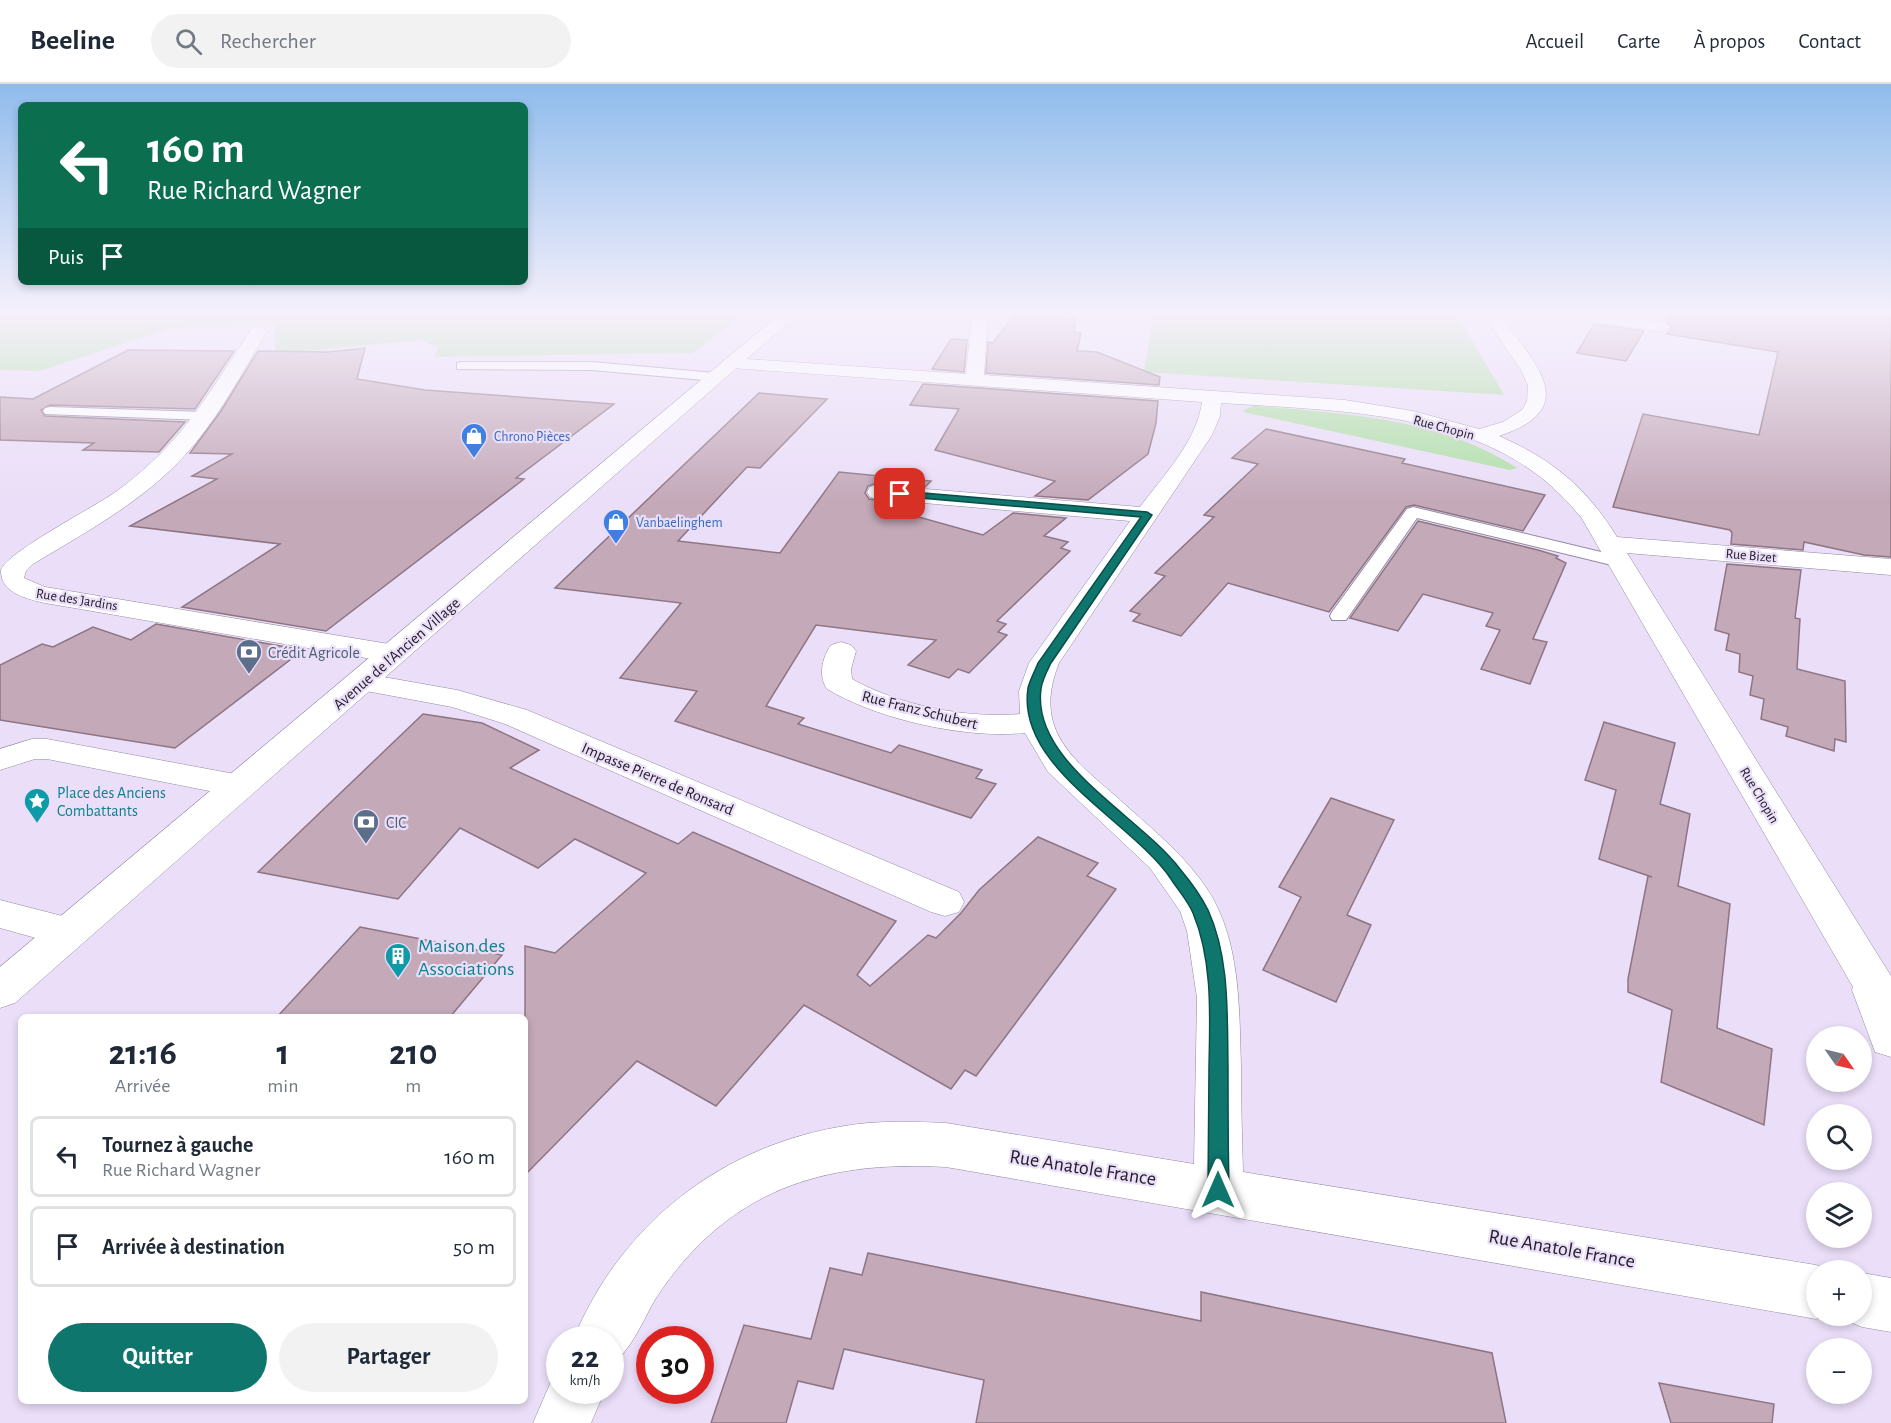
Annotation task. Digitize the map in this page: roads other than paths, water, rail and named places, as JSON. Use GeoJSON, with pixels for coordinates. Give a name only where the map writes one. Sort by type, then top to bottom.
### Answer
{"type":"FeatureCollection","features":[{"type":"Feature","properties":{"kind":"street","name":"Rue des Jardins"},"geometry":{"type":"LineString","coordinates":[[231,375],[205,416],[178,450],[132,490],[18,564],[11,574],[14,585],[45,595],[396,654]]}},
{"type":"Feature","properties":{"kind":"street","name":"Avenue de l'Ancien Village"},"geometry":{"type":"LineString","coordinates":[[0,991],[396,654],[717,375]]}},
{"type":"Feature","properties":{"kind":"street","name":"Rue Chopin"},"geometry":{"type":"LineString","coordinates":[[860,375],[973,380],[1360,408],[1418,419],[1479,436],[1527,458],[1557,477],[1584,504],[1615,553],[1880,993],[1891,1039]]}},
{"type":"Feature","properties":{"kind":"street"},"geometry":{"type":"LineString","coordinates":[[973,380],[975,375]]}},
{"type":"Feature","properties":{"kind":"street"},"geometry":{"type":"LineString","coordinates":[[1479,436],[1511,426],[1525,418],[1535,408],[1540,393],[1532,375]]}},
{"type":"Feature","properties":{"kind":"street"},"geometry":{"type":"LineString","coordinates":[[1212,396],[1210,416],[1202,435],[1044,663],[1033,698],[1037,722],[1060,765],[1148,843],[1174,872],[1200,911],[1212,949],[1218,998],[1218,1190]]}},
{"type":"Feature","properties":{"kind":"street"},"geometry":{"type":"LineString","coordinates":[[878,492],[1147,515]]}},
{"type":"Feature","properties":{"kind":"street","name":"Rue Bizet"},"geometry":{"type":"LineString","coordinates":[[1615,553],[1891,567]]}},
{"type":"Feature","properties":{"kind":"street","name":"Rue Franz Schubert"},"geometry":{"type":"LineString","coordinates":[[841,651],[836,669],[838,683],[864,696],[970,724],[1037,722]]}},
{"type":"Feature","properties":{"kind":"street","name":"Impasse Pierre de Ronsard"},"geometry":{"type":"LineString","coordinates":[[361,682],[457,699],[516,717],[945,902]]}},
{"type":"Feature","properties":{"kind":"street"},"geometry":{"type":"LineString","coordinates":[[0,760],[32,749],[47,749],[240,786]]}},
{"type":"Feature","properties":{"kind":"street"},"geometry":{"type":"LineString","coordinates":[[0,914],[68,932]]}},
{"type":"Feature","properties":{"kind":"street","name":"Rue Anatole France"},"geometry":{"type":"LineString","coordinates":[[609,1326],[640,1275],[663,1246],[690,1219],[720,1196],[750,1178],[784,1163],[817,1153],[879,1142],[913,1141],[1218,1190],[1806,1290]]}},
{"type":"Feature","properties":{"kind":"street"},"geometry":{"type":"LineString","coordinates":[[1872,1302],[1891,1305]]}},
{"type":"Feature","properties":{"kind":"street"},"geometry":{"type":"LineString","coordinates":[[562,1423],[570,1404]]}},
{"type":"Feature","properties":{"kind":"lane"},"geometry":{"type":"LineString","coordinates":[[50,411],[205,416]]}},
{"type":"Feature","properties":{"kind":"lane"},"geometry":{"type":"LineString","coordinates":[[1339,616],[1413,512],[1615,553]]}},
{"type":"Feature","properties":{"kind":"place","name":"Chrono Pièces"},"geometry":{"type":"Point","coordinates":[474,459]}},
{"type":"Feature","properties":{"kind":"place","name":"Vanbaelinghem"},"geometry":{"type":"Point","coordinates":[616,545]}},
{"type":"Feature","properties":{"kind":"place","name":"Crédit Agricole"},"geometry":{"type":"Point","coordinates":[249,675]}},
{"type":"Feature","properties":{"kind":"place","name":"Place des Anciens Combattants"},"geometry":{"type":"Point","coordinates":[37,824]}},
{"type":"Feature","properties":{"kind":"place","name":"CIC"},"geometry":{"type":"Point","coordinates":[366,845]}},
{"type":"Feature","properties":{"kind":"place","name":"Maison des Associations"},"geometry":{"type":"Point","coordinates":[398,979]}}]}
